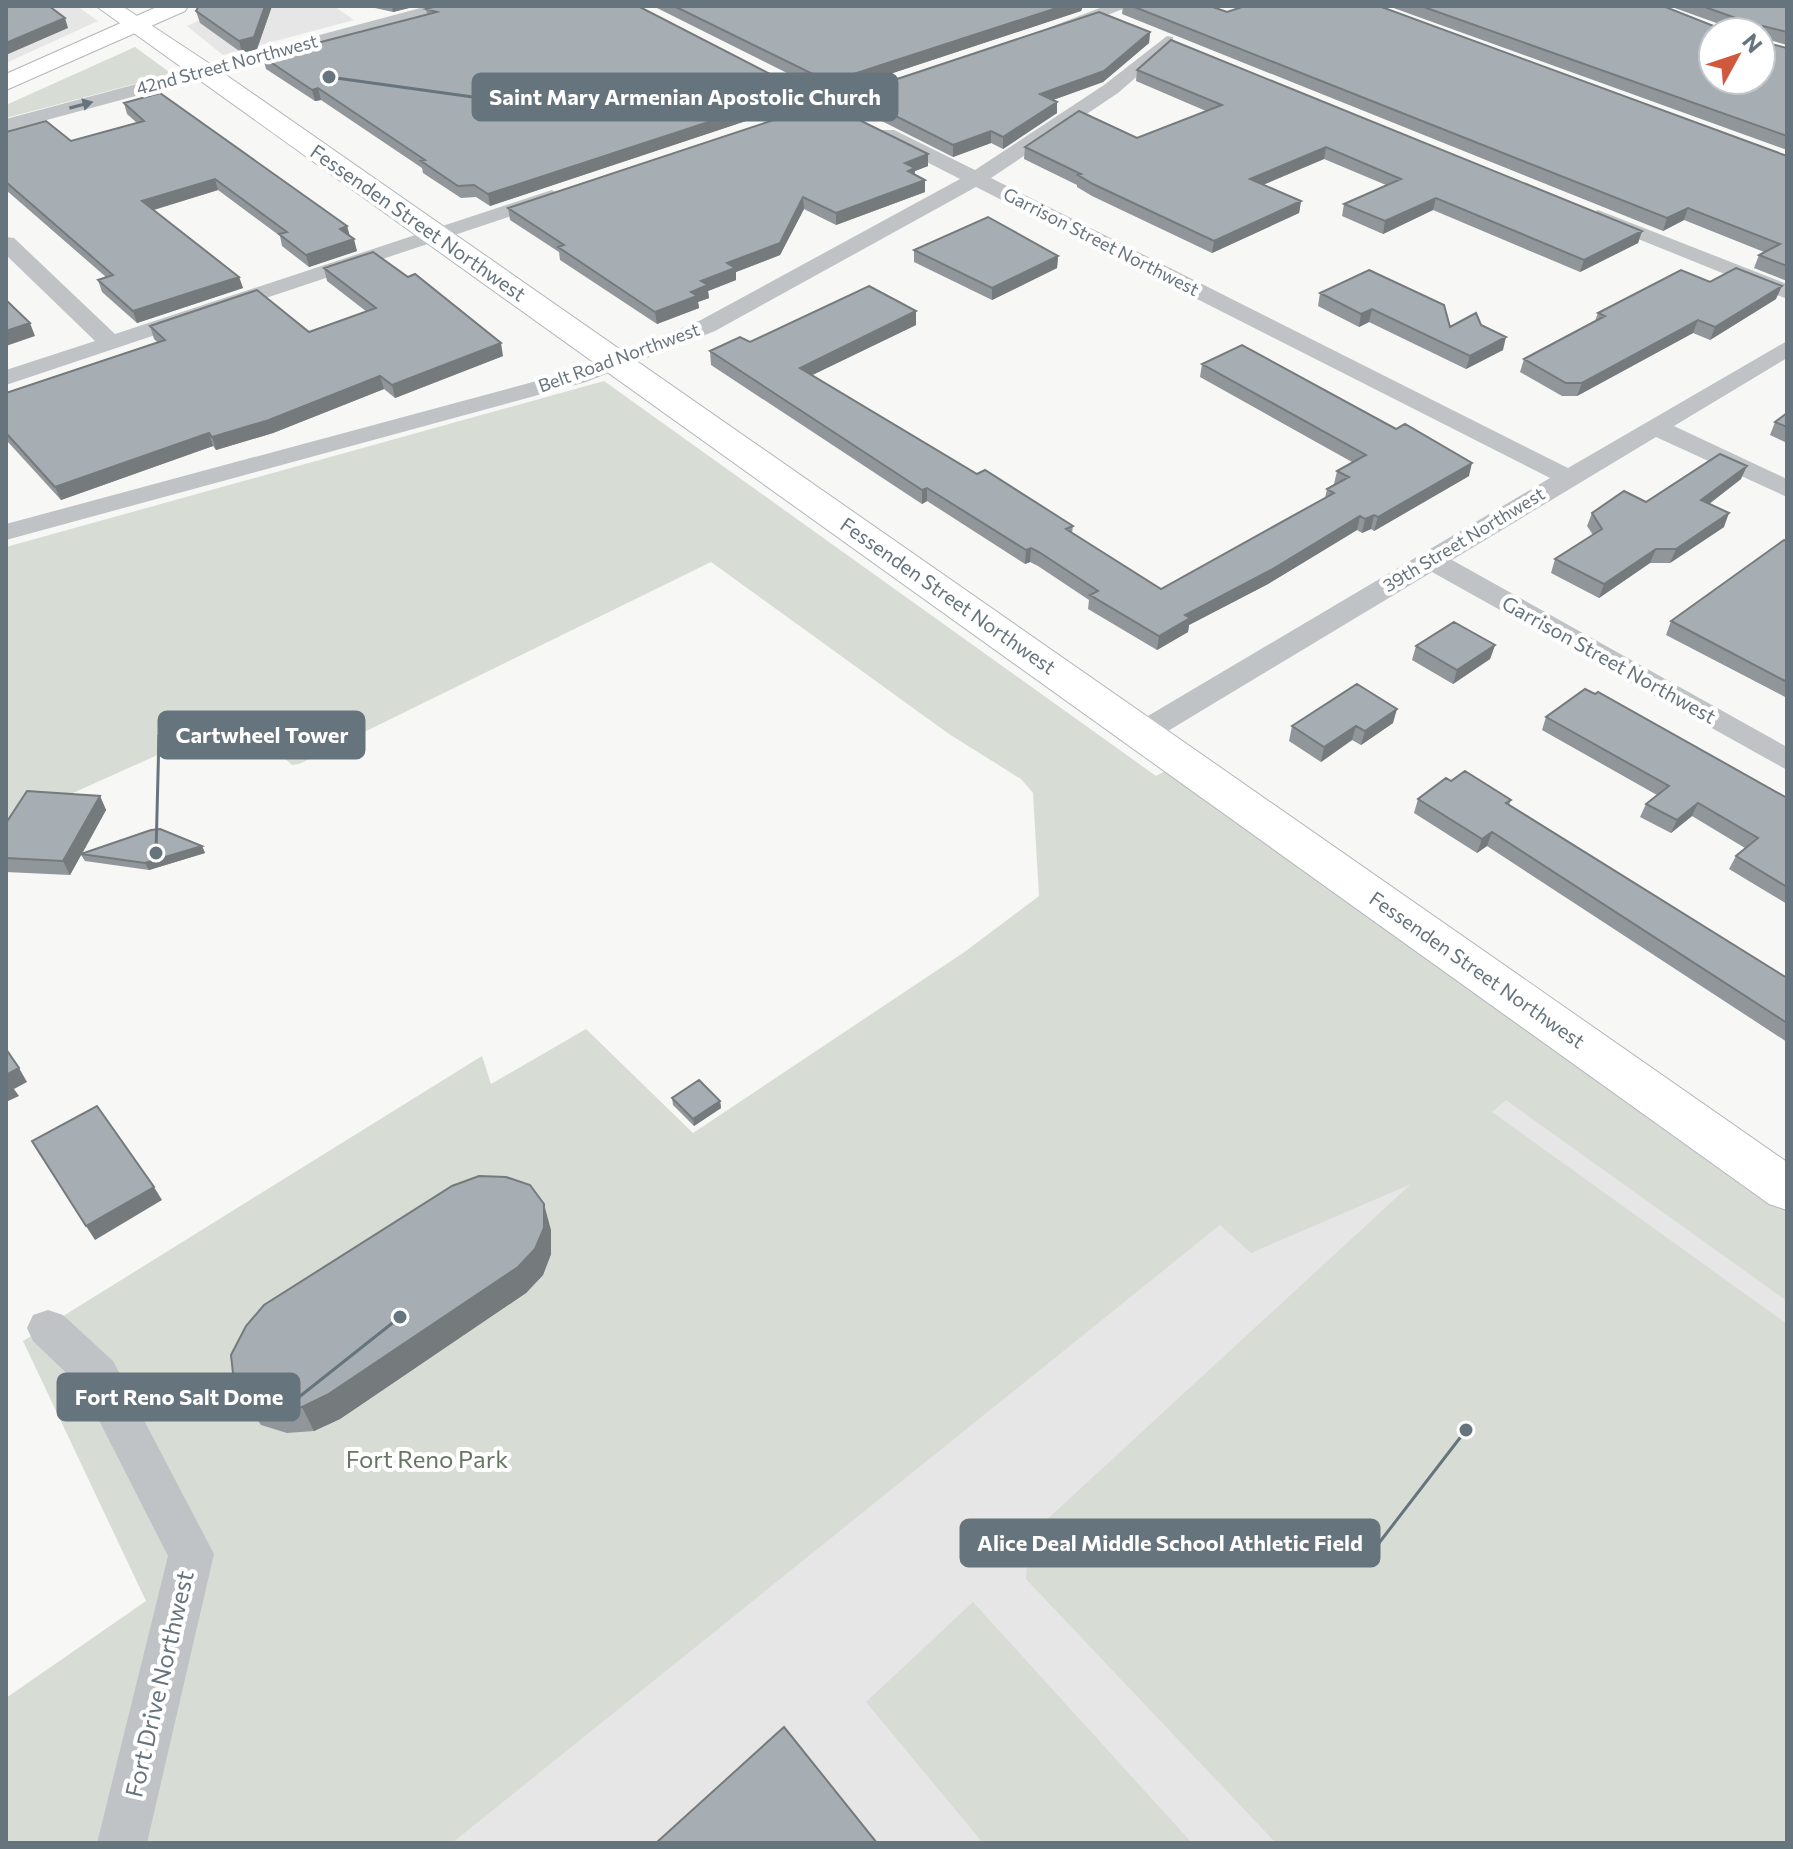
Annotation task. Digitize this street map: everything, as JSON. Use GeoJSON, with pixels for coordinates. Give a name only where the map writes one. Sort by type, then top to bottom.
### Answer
{"type":"FeatureCollection","features":[{"type":"Feature","properties":{"kind":"street","name":"Fessenden Street Northwest"},"geometry":{"type":"LineString","coordinates":[[107,6],[205,71],[1787,1189]]}},
{"type":"Feature","properties":{"kind":"street"},"geometry":{"type":"LineString","coordinates":[[6,83],[177,6]]}},
{"type":"Feature","properties":{"kind":"street","name":"42nd Street Northwest"},"geometry":{"type":"LineString","coordinates":[[6,125],[448,6]]}},
{"type":"Feature","properties":{"kind":"street"},"geometry":{"type":"LineString","coordinates":[[1042,33],[1090,10],[1130,20]]}},
{"type":"Feature","properties":{"kind":"street","name":"Belt Road Northwest"},"geometry":{"type":"LineString","coordinates":[[6,532],[578,377],[723,319],[978,179],[1174,44],[1130,20]]}},
{"type":"Feature","properties":{"kind":"street"},"geometry":{"type":"LineString","coordinates":[[767,125],[908,78]]}},
{"type":"Feature","properties":{"kind":"street","name":"Garrison Street Northwest"},"geometry":{"type":"LineString","coordinates":[[801,91],[1569,478]]}},
{"type":"Feature","properties":{"kind":"street"},"geometry":{"type":"LineString","coordinates":[[6,378],[577,188]]}},
{"type":"Feature","properties":{"kind":"street"},"geometry":{"type":"LineString","coordinates":[[1577,207],[1787,292]]}},
{"type":"Feature","properties":{"kind":"street"},"geometry":{"type":"LineString","coordinates":[[6,243],[111,343]]}},
{"type":"Feature","properties":{"kind":"street","name":"39th Street Northwest"},"geometry":{"type":"LineString","coordinates":[[1142,733],[1787,348]]}},
{"type":"Feature","properties":{"kind":"street"},"geometry":{"type":"LineString","coordinates":[[1655,427],[1787,489]]}},
{"type":"Feature","properties":{"kind":"street","name":"Garrison Street Northwest"},"geometry":{"type":"LineString","coordinates":[[1432,560],[1787,760]]}},
{"type":"Feature","properties":{"kind":"street","name":"Fort Drive Northwest"},"geometry":{"type":"LineString","coordinates":[[48,1328],[98,1375],[191,1554],[122,1843]]}},
{"type":"Feature","properties":{"kind":"shaded area"},"geometry":{"type":"Polygon","coordinates":[[[6,6],[77,6],[98,21],[6,63],[6,6]]]}},
{"type":"Feature","properties":{"kind":"shaded area"},"geometry":{"type":"Polygon","coordinates":[[[231,6],[334,6],[354,20],[223,55],[187,26],[231,6]]]}},
{"type":"Feature","properties":{"kind":"shaded area"},"geometry":{"type":"Polygon","coordinates":[[[1485,1012],[1787,1228],[1787,1843],[450,1843],[1485,1012]]]}},
{"type":"Feature","properties":{"kind":"green space"},"geometry":{"type":"Polygon","coordinates":[[[135,47],[172,74],[6,118],[6,105],[135,47]]]}},
{"type":"Feature","properties":{"kind":"green space","name":"Fort Reno Park"},"geometry":{"type":"Polygon","coordinates":[[[604,381],[1156,776],[1167,770],[1787,1211],[1787,1301],[1506,1100],[1492,1112],[1787,1324],[1787,1843],[1276,1843],[1026,1579],[1029,1536],[1411,1184],[1251,1253],[1220,1225],[452,1843],[6,1843],[6,1698],[146,1601],[23,1341],[482,1056],[491,1084],[586,1029],[693,1133],[963,953],[1039,896],[1033,793],[1021,779],[949,734],[711,562],[299,764],[292,765],[240,718],[6,823],[6,547],[604,381]]]}},
{"type":"Feature","properties":{"kind":"green space"},"geometry":{"type":"Polygon","coordinates":[[[973,1602],[1192,1843],[983,1843],[866,1702],[973,1602]]]}},
{"type":"Feature","properties":{"kind":"building"},"geometry":{"type":"Polygon","coordinates":[[[6,6],[49,6],[65,18],[6,43],[6,6]]]}},
{"type":"Feature","properties":{"kind":"building"},"geometry":{"type":"Polygon","coordinates":[[[199,6],[265,6],[254,37],[239,41],[196,11],[199,6]]]}},
{"type":"Feature","properties":{"kind":"building"},"geometry":{"type":"Polygon","coordinates":[[[437,6],[638,6],[803,91],[488,194],[474,185],[458,186],[318,88],[312,90],[263,57],[437,12],[426,9],[437,6]]]}},
{"type":"Feature","properties":{"kind":"building"},"geometry":{"type":"Polygon","coordinates":[[[674,6],[1063,6],[829,82],[674,6]]]}},
{"type":"Feature","properties":{"kind":"building"},"geometry":{"type":"Polygon","coordinates":[[[1132,6],[1210,6],[1227,12],[1245,6],[1379,6],[1787,156],[1787,266],[1759,255],[1780,244],[1688,208],[1667,218],[1132,6]]]}},
{"type":"Feature","properties":{"kind":"building"},"geometry":{"type":"Polygon","coordinates":[[[1421,6],[1663,6],[1697,19],[1697,96],[1777,96],[1777,46],[1787,48],[1787,136],[1421,6]]]}},
{"type":"Feature","properties":{"kind":"building"},"geometry":{"type":"Polygon","coordinates":[[[1702,6],[1787,6],[1787,32],[1777,30],[1777,16],[1730,16],[1702,6]]]}},
{"type":"Feature","properties":{"kind":"building"},"geometry":{"type":"Polygon","coordinates":[[[1099,12],[1150,32],[1104,71],[1040,94],[1057,102],[1003,137],[991,131],[953,145],[852,94],[1099,12]]]}},
{"type":"Feature","properties":{"kind":"building"},"geometry":{"type":"Polygon","coordinates":[[[1171,40],[1642,231],[1584,260],[1436,198],[1385,221],[1344,204],[1401,179],[1326,147],[1250,179],[1301,201],[1214,241],[1093,184],[1078,175],[1081,174],[1025,147],[1079,111],[1137,138],[1222,105],[1137,70],[1171,40]]]}},
{"type":"Feature","properties":{"kind":"building"},"geometry":{"type":"Polygon","coordinates":[[[160,93],[347,226],[340,229],[354,239],[306,255],[279,234],[287,232],[215,179],[142,201],[239,277],[133,311],[98,280],[113,275],[6,182],[6,132],[46,121],[71,141],[144,121],[124,103],[160,93]]]}},
{"type":"Feature","properties":{"kind":"building"},"geometry":{"type":"Polygon","coordinates":[[[825,103],[928,154],[905,163],[915,168],[908,171],[925,180],[836,213],[803,197],[780,243],[727,263],[735,268],[701,281],[708,285],[691,292],[697,296],[655,312],[558,247],[564,245],[508,208],[825,103]]]}},
{"type":"Feature","properties":{"kind":"building"},"geometry":{"type":"Polygon","coordinates":[[[988,217],[1058,256],[992,288],[914,250],[988,217]]]}},
{"type":"Feature","properties":{"kind":"building"},"geometry":{"type":"Polygon","coordinates":[[[373,252],[408,277],[415,274],[501,343],[392,385],[380,376],[269,420],[212,437],[209,433],[55,487],[6,433],[6,393],[165,340],[150,326],[257,290],[309,332],[376,308],[324,268],[373,252]]]}},
{"type":"Feature","properties":{"kind":"building"},"geometry":{"type":"Polygon","coordinates":[[[1736,268],[1782,286],[1715,327],[1698,320],[1582,383],[1566,383],[1524,359],[1605,316],[1598,313],[1681,270],[1710,282],[1736,268]]]}},
{"type":"Feature","properties":{"kind":"building"},"geometry":{"type":"Polygon","coordinates":[[[1369,270],[1444,305],[1450,327],[1476,313],[1481,325],[1506,337],[1470,356],[1372,309],[1361,314],[1320,293],[1369,270]]]}},
{"type":"Feature","properties":{"kind":"building"},"geometry":{"type":"Polygon","coordinates":[[[869,286],[916,311],[800,368],[977,474],[985,470],[1073,526],[1066,529],[1161,589],[1334,493],[1327,489],[1349,477],[1337,471],[1366,455],[1202,364],[1242,345],[1396,429],[1405,424],[1472,463],[1378,517],[1374,515],[1365,519],[1360,516],[1271,570],[1185,615],[1190,618],[1159,636],[1090,595],[1098,591],[1039,552],[1031,548],[1026,550],[927,488],[922,490],[710,351],[740,337],[750,342],[869,286]]]}},
{"type":"Feature","properties":{"kind":"building"},"geometry":{"type":"Polygon","coordinates":[[[6,300],[30,323],[6,331],[6,300]]]}},
{"type":"Feature","properties":{"kind":"building"},"geometry":{"type":"Polygon","coordinates":[[[1787,413],[1787,427],[1775,422],[1787,413]]]}},
{"type":"Feature","properties":{"kind":"building"},"geometry":{"type":"Polygon","coordinates":[[[1720,454],[1747,466],[1701,500],[1729,513],[1676,549],[1656,549],[1604,584],[1555,559],[1602,529],[1592,513],[1624,491],[1646,502],[1720,454]]]}},
{"type":"Feature","properties":{"kind":"building"},"geometry":{"type":"Polygon","coordinates":[[[1784,540],[1787,541],[1787,682],[1671,621],[1784,540]]]}},
{"type":"Feature","properties":{"kind":"building"},"geometry":{"type":"Polygon","coordinates":[[[1454,622],[1495,645],[1457,670],[1416,646],[1454,622]]]}},
{"type":"Feature","properties":{"kind":"building"},"geometry":{"type":"Polygon","coordinates":[[[1357,684],[1397,709],[1365,731],[1356,726],[1324,747],[1292,726],[1357,684]]]}},
{"type":"Feature","properties":{"kind":"building"},"geometry":{"type":"Polygon","coordinates":[[[1585,689],[1595,694],[1598,692],[1787,798],[1787,887],[1736,856],[1758,838],[1698,803],[1677,820],[1646,804],[1669,786],[1546,717],[1585,689]]]}},
{"type":"Feature","properties":{"kind":"building"},"geometry":{"type":"Polygon","coordinates":[[[1465,771],[1511,800],[1506,803],[1787,978],[1787,1023],[1492,832],[1482,839],[1418,799],[1446,778],[1451,781],[1465,771]]]}},
{"type":"Feature","properties":{"kind":"building"},"geometry":{"type":"Polygon","coordinates":[[[27,791],[100,796],[63,861],[6,858],[6,823],[27,791]]]}},
{"type":"Feature","properties":{"kind":"building"},"geometry":{"type":"Polygon","coordinates":[[[160,829],[202,846],[145,863],[81,854],[151,830],[160,829]]]}},
{"type":"Feature","properties":{"kind":"building"},"geometry":{"type":"Polygon","coordinates":[[[6,1049],[19,1068],[6,1075],[6,1049]]]}},
{"type":"Feature","properties":{"kind":"building"},"geometry":{"type":"Polygon","coordinates":[[[699,1080],[720,1101],[693,1119],[672,1098],[699,1080]]]}},
{"type":"Feature","properties":{"kind":"building"},"geometry":{"type":"Polygon","coordinates":[[[97,1106],[154,1187],[86,1226],[32,1141],[97,1106]]]}},
{"type":"Feature","properties":{"kind":"building"},"geometry":{"type":"Polygon","coordinates":[[[479,1176],[506,1177],[530,1185],[544,1204],[544,1228],[535,1249],[518,1267],[327,1395],[302,1407],[274,1409],[247,1401],[234,1382],[231,1355],[246,1326],[264,1305],[452,1186],[479,1176]]]}},
{"type":"Feature","properties":{"kind":"building"},"geometry":{"type":"Polygon","coordinates":[[[784,1727],[877,1843],[656,1843],[784,1727]]]}},
{"type":"Feature","properties":{"kind":"place","name":"Saint Mary Armenian Apostolic Church"},"geometry":{"type":"Point","coordinates":[329,77]}},
{"type":"Feature","properties":{"kind":"place","name":"Cartwheel Tower"},"geometry":{"type":"Point","coordinates":[156,853]}},
{"type":"Feature","properties":{"kind":"place","name":"Fort Reno Salt Dome"},"geometry":{"type":"Point","coordinates":[400,1317]}},
{"type":"Feature","properties":{"kind":"place","name":"Alice Deal Middle School Athletic Field"},"geometry":{"type":"Point","coordinates":[1466,1430]}}]}
